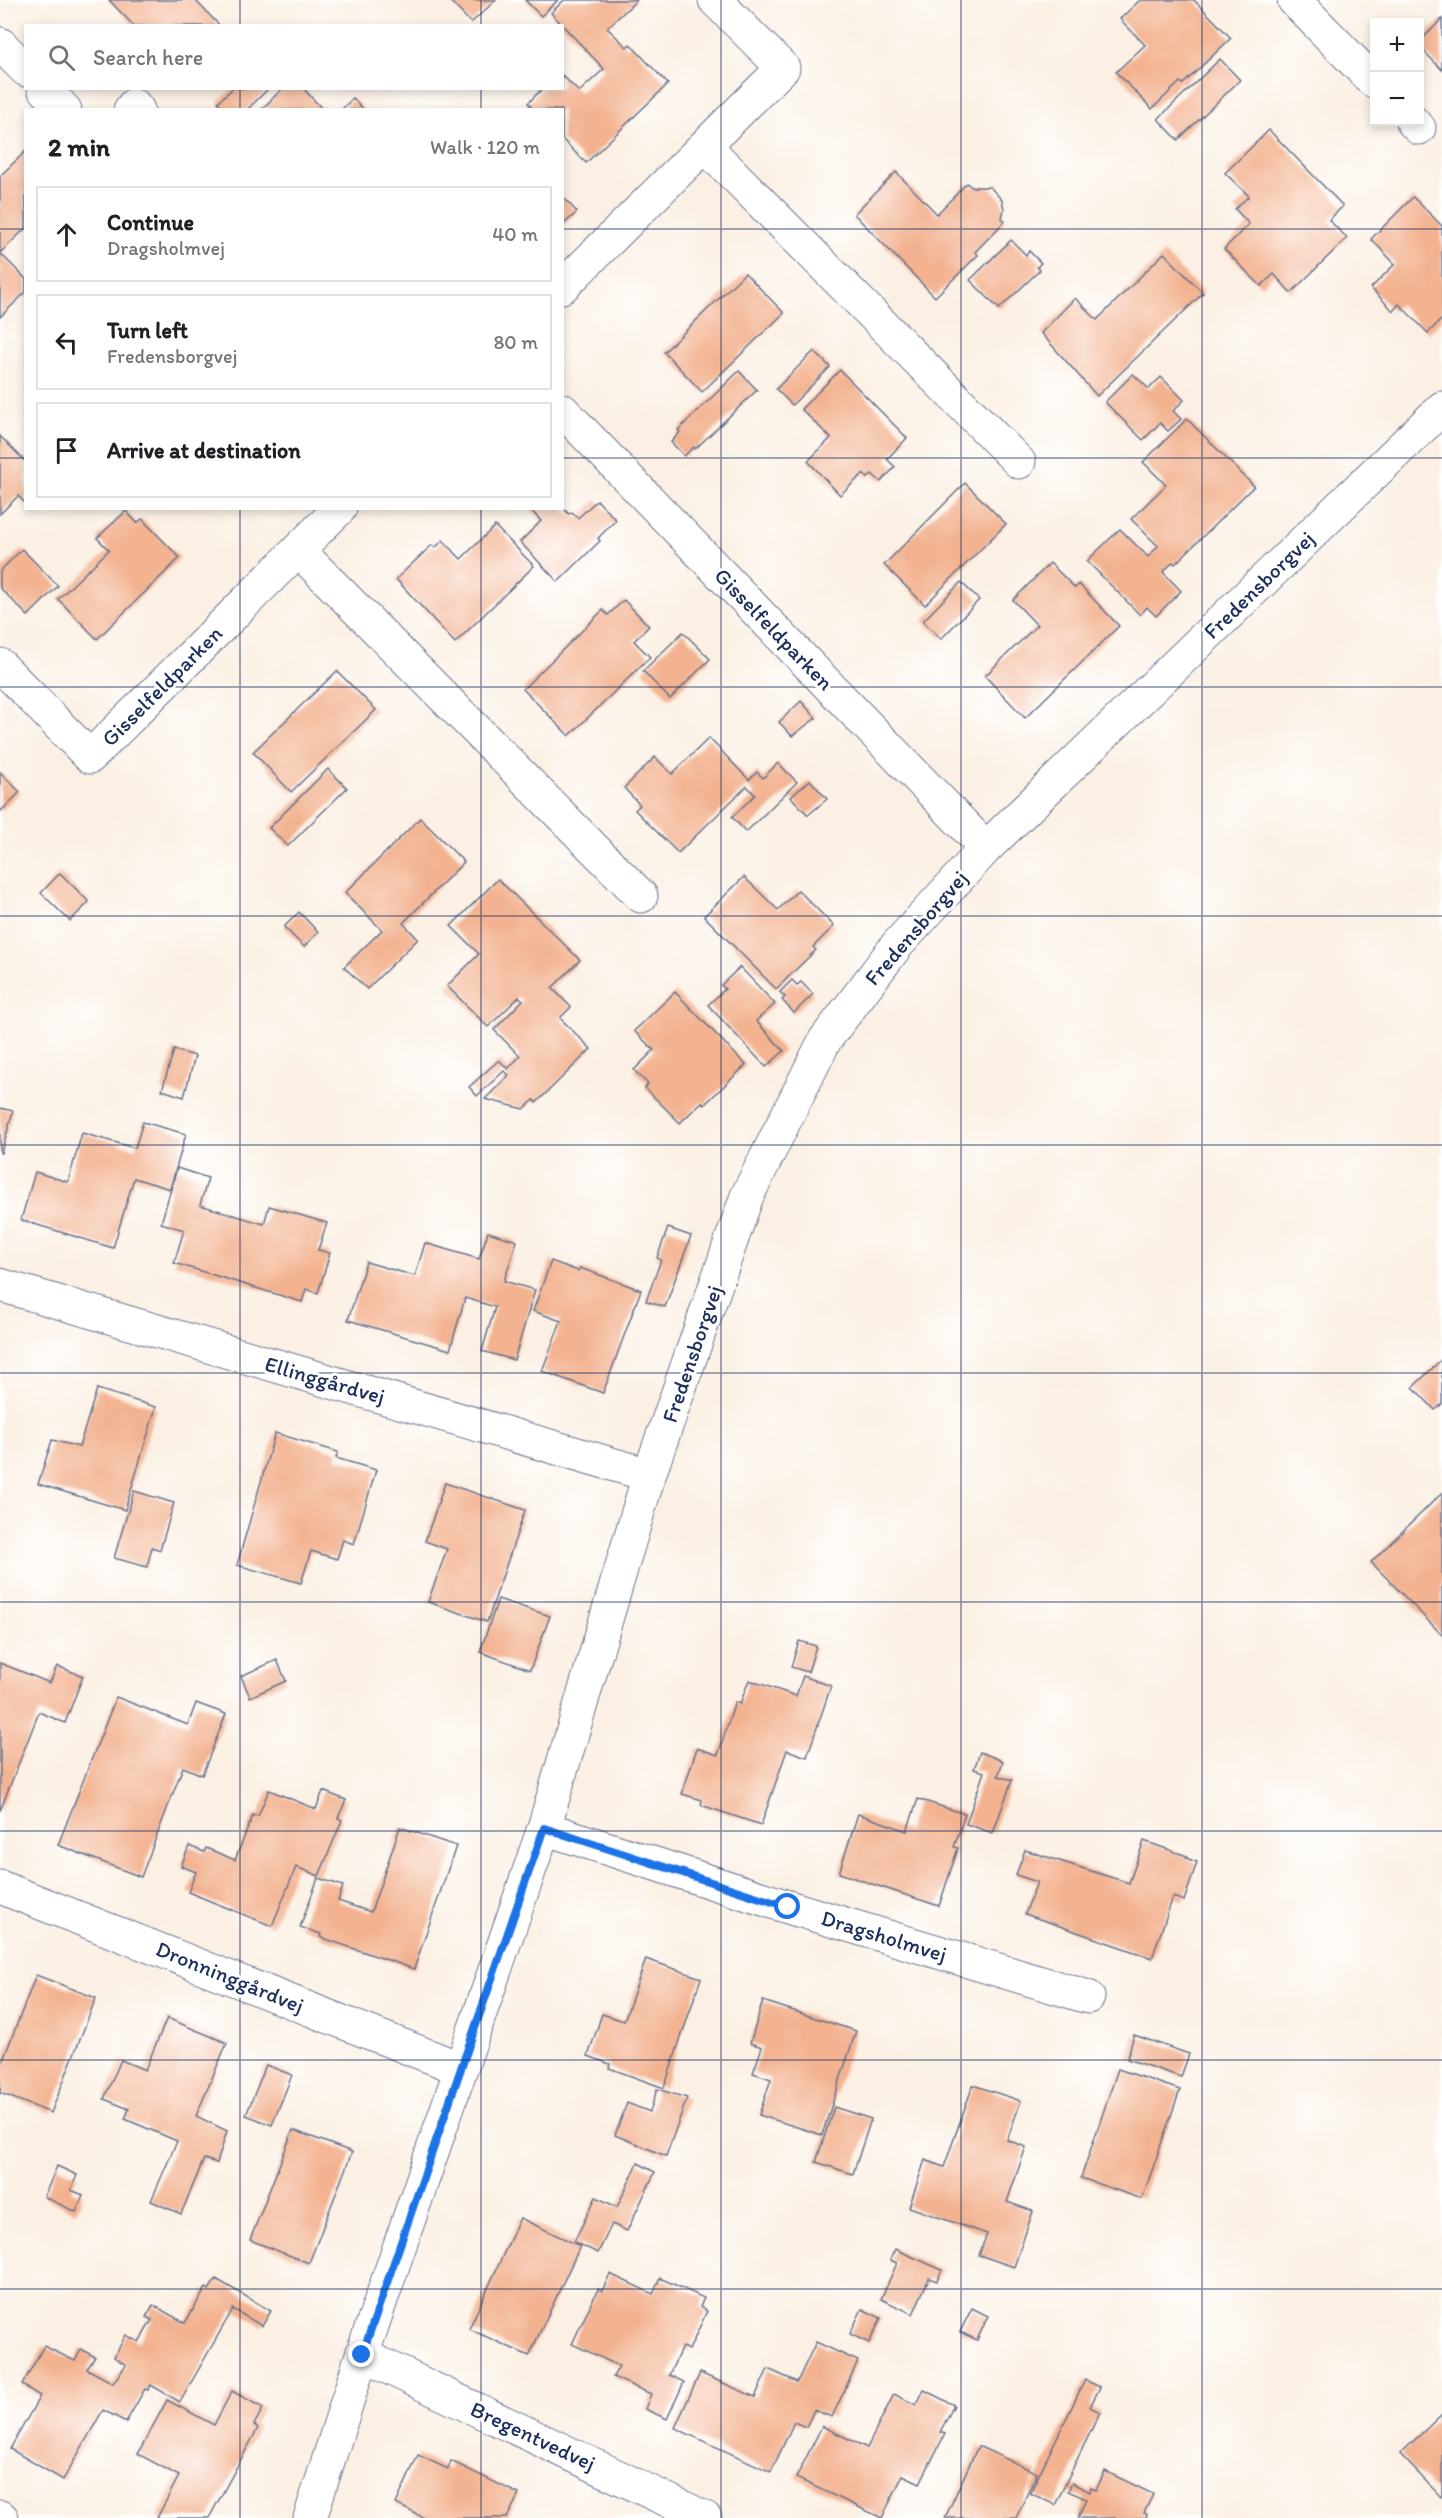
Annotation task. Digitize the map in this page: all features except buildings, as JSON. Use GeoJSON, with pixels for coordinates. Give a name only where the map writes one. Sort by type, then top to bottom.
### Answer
{"type":"FeatureCollection","features":[{"type":"Feature","properties":{"kind":"street"},"geometry":{"type":"LineString","coordinates":[[564,285],[783,68],[715,0]]}},
{"type":"Feature","properties":{"kind":"street"},"geometry":{"type":"LineString","coordinates":[[1294,0],[1370,78]]}},
{"type":"Feature","properties":{"kind":"street"},"geometry":{"type":"LineString","coordinates":[[0,44],[24,68]]}},
{"type":"Feature","properties":{"kind":"street"},"geometry":{"type":"LineString","coordinates":[[46,90],[63,108]]}},
{"type":"Feature","properties":{"kind":"street"},"geometry":{"type":"LineString","coordinates":[[705,146],[1019,462]]}},
{"type":"Feature","properties":{"kind":"street","name":"Fredensborgvej"},"geometry":{"type":"LineString","coordinates":[[310,2518],[362,2355],[459,2068],[544,1828],[649,1475],[747,1196],[825,1040],[897,945],[986,848],[1442,408]]}},
{"type":"Feature","properties":{"kind":"street","name":"Gisselfeldparken"},"geometry":{"type":"LineString","coordinates":[[564,412],[986,848]]}},
{"type":"Feature","properties":{"kind":"street","name":"Gisselfeldparken"},"geometry":{"type":"LineString","coordinates":[[0,665],[90,757],[338,510]]}},
{"type":"Feature","properties":{"kind":"street"},"geometry":{"type":"LineString","coordinates":[[298,550],[641,896]]}},
{"type":"Feature","properties":{"kind":"street","name":"Ellinggårdvej"},"geometry":{"type":"LineString","coordinates":[[0,1285],[649,1475]]}},
{"type":"Feature","properties":{"kind":"street","name":"Dragsholmvej"},"geometry":{"type":"LineString","coordinates":[[544,1828],[788,1907],[1088,1997]]}},
{"type":"Feature","properties":{"kind":"street","name":"Dronninggårdvej"},"geometry":{"type":"LineString","coordinates":[[0,1887],[459,2068]]}},
{"type":"Feature","properties":{"kind":"street","name":"Bregentvedvej"},"geometry":{"type":"LineString","coordinates":[[362,2355],[705,2518]]}},
{"type":"Feature","properties":{"kind":"route"},"geometry":{"type":"LineString","coordinates":[[362,2355],[459,2068],[544,1828],[788,1907]]}}]}
